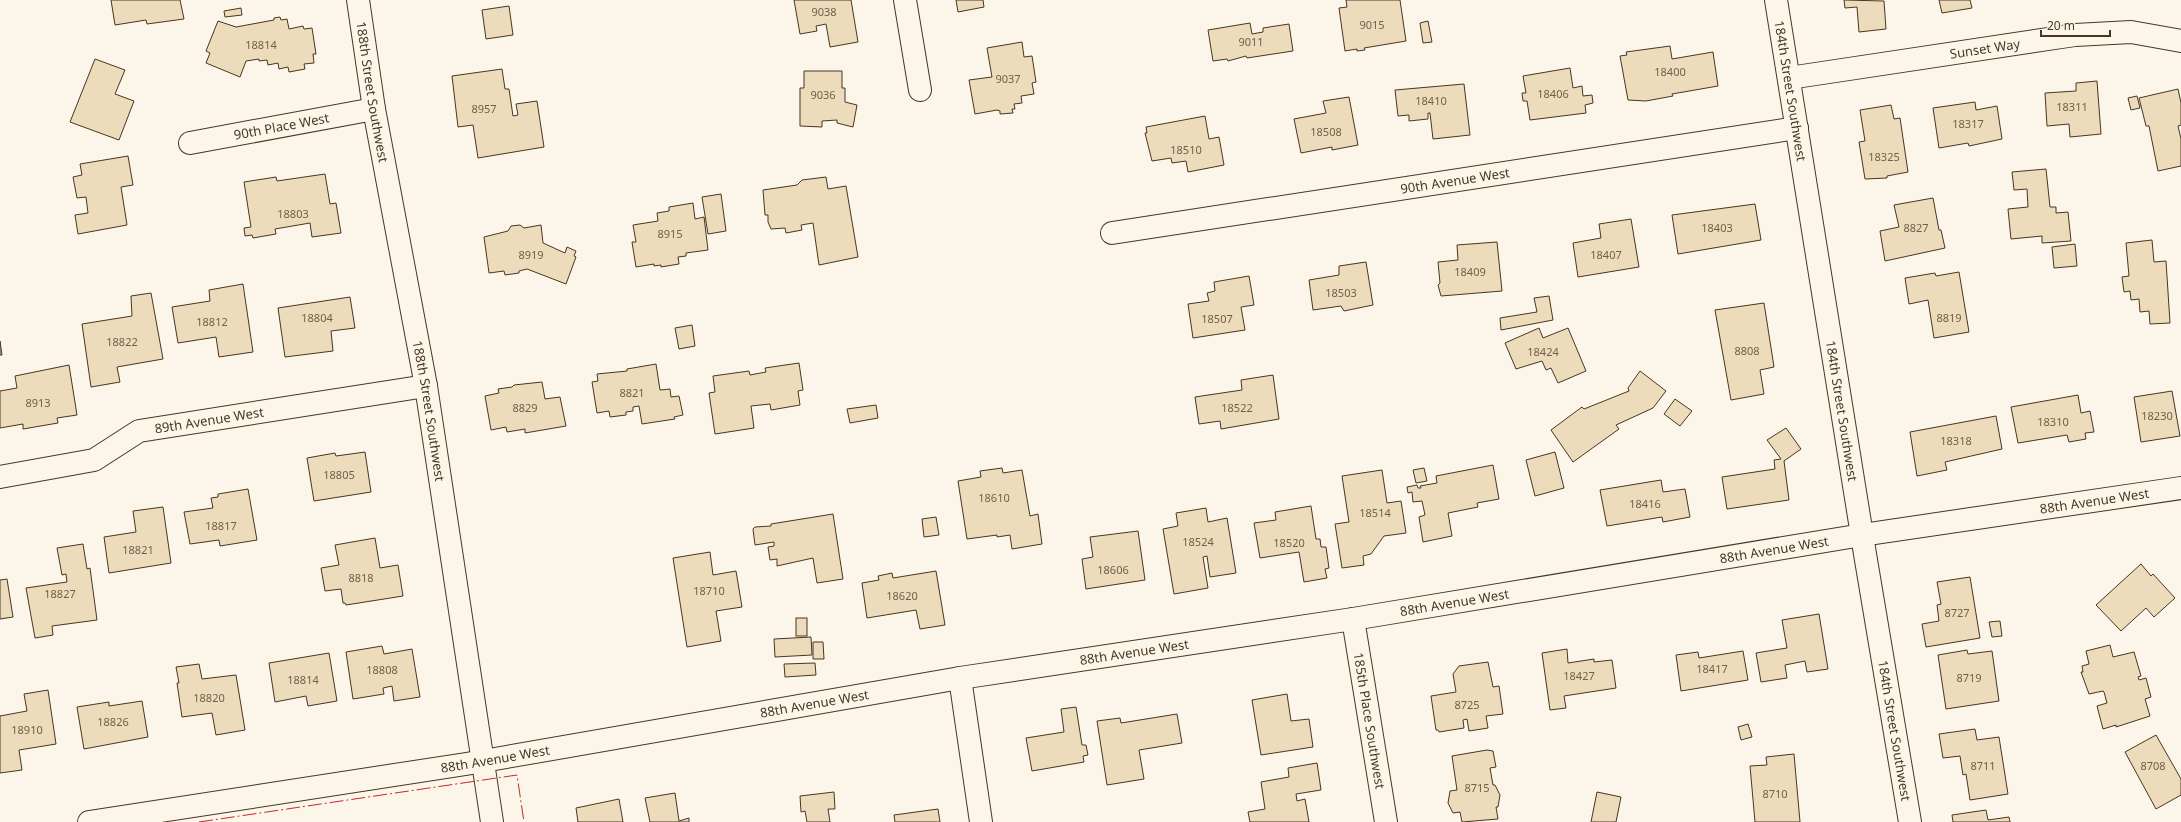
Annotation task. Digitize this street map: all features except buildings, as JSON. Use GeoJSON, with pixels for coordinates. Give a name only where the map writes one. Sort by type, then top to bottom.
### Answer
{"type":"FeatureCollection","features":[{"type":"Feature","properties":{"kind":"street","name":"188th Street Southwest"},"geometry":{"type":"LineString","coordinates":[[358,0],[374,109],[426,386],[492,822]]}},
{"type":"Feature","properties":{"kind":"street"},"geometry":{"type":"LineString","coordinates":[[905,0],[920,90]]}},
{"type":"Feature","properties":{"kind":"street","name":"184th Street Southwest"},"geometry":{"type":"LineString","coordinates":[[1776,0],[1910,822]]}},
{"type":"Feature","properties":{"kind":"street","name":"Sunset Way"},"geometry":{"type":"LineString","coordinates":[[1789,78],[2075,36],[2131,32],[2181,42]]}},
{"type":"Feature","properties":{"kind":"street","name":"90th Place West"},"geometry":{"type":"LineString","coordinates":[[190,144],[374,109]]}},
{"type":"Feature","properties":{"kind":"street","name":"90th Avenue West"},"geometry":{"type":"LineString","coordinates":[[1112,233],[1797,128]]}},
{"type":"Feature","properties":{"kind":"street","name":"89th Avenue West"},"geometry":{"type":"LineString","coordinates":[[0,477],[94,460],[139,431],[426,386]]}},
{"type":"Feature","properties":{"kind":"street","name":"88th Avenue West"},"geometry":{"type":"LineString","coordinates":[[89,822],[482,761],[960,678],[1353,618],[1862,535],[2181,488]]}},
{"type":"Feature","properties":{"kind":"street","name":"185th Place Southwest"},"geometry":{"type":"LineString","coordinates":[[1353,618],[1386,822]]}},
{"type":"Feature","properties":{"kind":"street"},"geometry":{"type":"LineString","coordinates":[[960,678],[981,822]]}},
{"type":"Feature","properties":{"kind":"power"},"geometry":{"type":"LineString","coordinates":[[199,822],[517,775],[524,822]]}}]}
